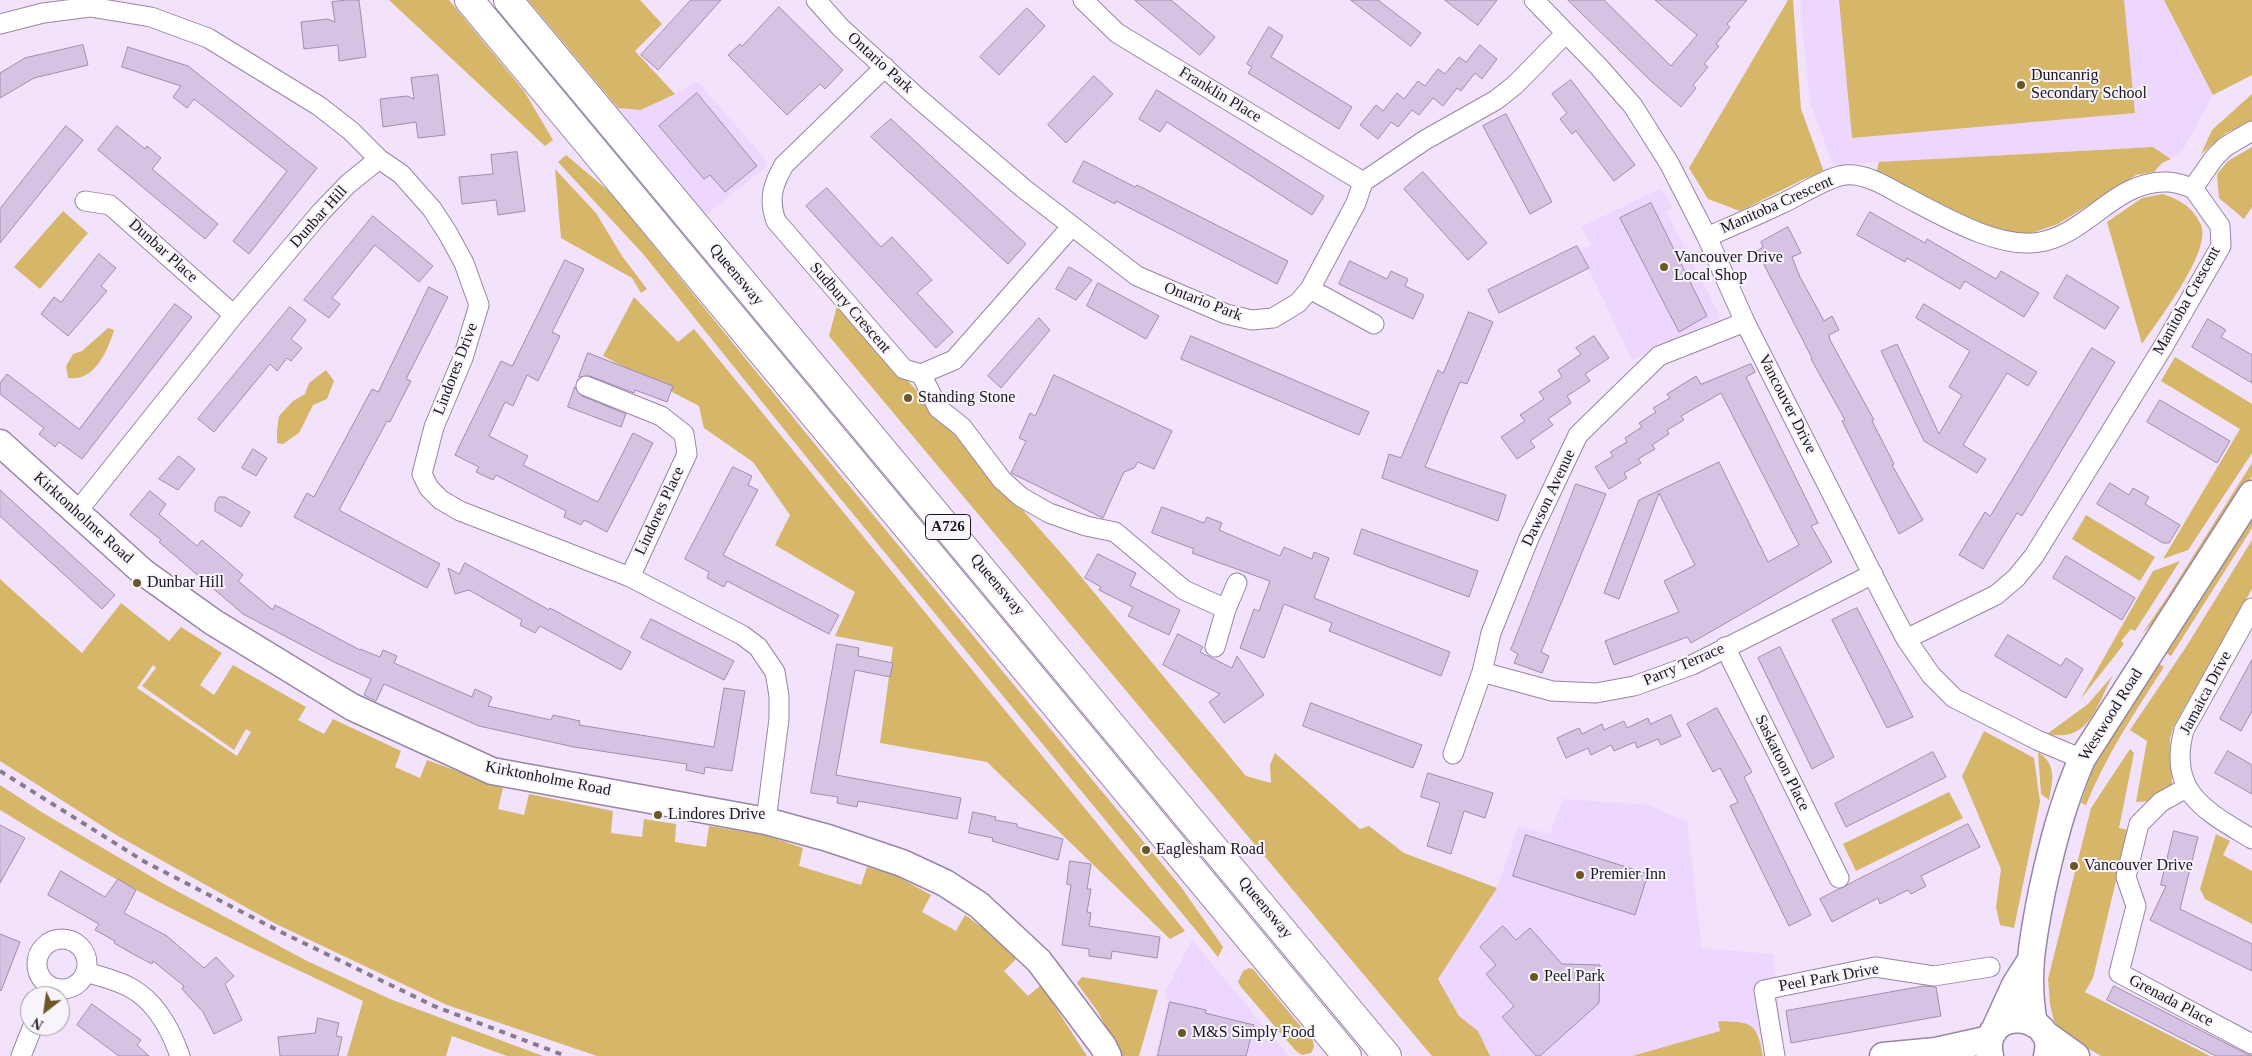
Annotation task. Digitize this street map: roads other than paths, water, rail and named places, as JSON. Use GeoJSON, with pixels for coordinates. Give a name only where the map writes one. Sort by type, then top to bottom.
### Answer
{"type":"FeatureCollection","features":[{"type":"Feature","properties":{"kind":"highway","name":"Queensway"},"geometry":{"type":"LineString","coordinates":[[469,0],[1347,1056]]}},
{"type":"Feature","properties":{"kind":"highway","name":"Queensway"},"geometry":{"type":"LineString","coordinates":[[508,0],[1387,1056]]}},
{"type":"Feature","properties":{"kind":"street","name":"Ontario Park"},"geometry":{"type":"LineString","coordinates":[[816,0],[840,28],[885,66],[918,98],[1023,188],[1137,276],[1226,314],[1252,320],[1274,318],[1298,303],[1310,289],[1356,203],[1363,182]]}},
{"type":"Feature","properties":{"kind":"street","name":"Franklin Place"},"geometry":{"type":"LineString","coordinates":[[1083,0],[1117,32],[1363,182]]}},
{"type":"Feature","properties":{"kind":"street","name":"Vancouver Drive"},"geometry":{"type":"LineString","coordinates":[[1534,0],[1599,67],[1633,106],[1668,163],[1707,237],[1745,322],[1906,639],[1931,675],[1954,698],[2037,740],[2082,759]]}},
{"type":"Feature","properties":{"kind":"street","name":"Lindores Drive"},"geometry":{"type":"LineString","coordinates":[[0,24],[43,13],[90,7],[151,17],[208,38],[319,106],[351,131],[379,159],[401,174],[432,209],[464,262],[479,305],[463,358],[434,427],[422,474],[429,488],[441,500],[460,511],[630,577],[742,635],[758,647],[775,672],[779,696],[779,719],[766,821]]}},
{"type":"Feature","properties":{"kind":"street"},"geometry":{"type":"LineString","coordinates":[[1363,182],[1425,140],[1496,100],[1515,85],[1566,34]]}},
{"type":"Feature","properties":{"kind":"street","name":"Sudbury Crescent"},"geometry":{"type":"LineString","coordinates":[[885,66],[784,164],[774,183],[772,210],[776,221],[890,354],[904,369],[921,374]]}},
{"type":"Feature","properties":{"kind":"street"},"geometry":{"type":"LineString","coordinates":[[2193,188],[2225,146],[2252,131]]}},
{"type":"Feature","properties":{"kind":"street","name":"Dunbar Hill"},"geometry":{"type":"LineString","coordinates":[[76,512],[234,315],[348,184],[379,159]]}},
{"type":"Feature","properties":{"kind":"street","name":"Manitoba Crescent"},"geometry":{"type":"LineString","coordinates":[[1707,237],[1846,174],[1864,177],[1881,183],[1950,220],[2011,243],[2040,242],[2070,231],[2135,185],[2168,182],[2193,188],[2220,226],[2221,246],[2163,347],[2034,556],[2016,578],[1996,594],[1906,639]]}},
{"type":"Feature","properties":{"kind":"street","name":"Dunbar Place"},"geometry":{"type":"LineString","coordinates":[[85,201],[110,205],[234,315]]}},
{"type":"Feature","properties":{"kind":"street"},"geometry":{"type":"LineString","coordinates":[[1072,226],[954,360],[921,374],[938,408],[962,427],[1002,480],[1021,497],[1049,513],[1086,526],[1115,532],[1184,590],[1226,609]]}},
{"type":"Feature","properties":{"kind":"street"},"geometry":{"type":"LineString","coordinates":[[1310,289],[1374,324]]}},
{"type":"Feature","properties":{"kind":"street","name":"Dawson Avenue"},"geometry":{"type":"LineString","coordinates":[[1453,754],[1482,672],[1491,633],[1529,538],[1578,435],[1659,356],[1745,322]]}},
{"type":"Feature","properties":{"kind":"street","name":"Lindores Place"},"geometry":{"type":"LineString","coordinates":[[586,386],[661,416],[684,434],[687,454],[630,577]]}},
{"type":"Feature","properties":{"kind":"street","name":"Kirktonholme Road"},"geometry":{"type":"LineString","coordinates":[[0,443],[143,572],[213,622],[352,707],[492,771],[766,821],[828,838],[902,863],[945,883],[979,905],[1039,961],[1103,1046],[1108,1056]]}},
{"type":"Feature","properties":{"kind":"street","name":"Westwood Road"},"geometry":{"type":"LineString","coordinates":[[2042,1038],[2031,1008],[2029,962],[2051,852],[2069,787],[2082,759],[2252,494]]}},
{"type":"Feature","properties":{"kind":"street","name":"Parry Terrace"},"geometry":{"type":"LineString","coordinates":[[1482,672],[1552,691],[1596,693],[1634,686],[1692,665],[1873,574]]}},
{"type":"Feature","properties":{"kind":"street"},"geometry":{"type":"LineString","coordinates":[[1215,647],[1226,609],[1237,583]]}},
{"type":"Feature","properties":{"kind":"street","name":"Jamaica Drive"},"geometry":{"type":"LineString","coordinates":[[2252,608],[2245,637],[2184,730],[2180,746],[2180,762],[2186,788],[2198,803],[2219,819],[2252,839]]}},
{"type":"Feature","properties":{"kind":"street","name":"Saskatoon Place"},"geometry":{"type":"LineString","coordinates":[[1725,647],[1839,878]]}},
{"type":"Feature","properties":{"kind":"street","name":"Grenada Place"},"geometry":{"type":"LineString","coordinates":[[2186,788],[2161,802],[2139,824],[2126,877],[2136,906],[2119,973],[2252,1044]]}},
{"type":"Feature","properties":{"kind":"street"},"geometry":{"type":"LineString","coordinates":[[44,986],[37,964],[42,948],[56,940],[70,940],[82,949],[86,955],[86,972],[78,984],[70,988]]}},
{"type":"Feature","properties":{"kind":"street","name":"Westwood Road"},"geometry":{"type":"LineString","coordinates":[[1991,1042],[2015,985],[2029,962]]}},
{"type":"Feature","properties":{"kind":"street","name":"Peel Park Drive"},"geometry":{"type":"LineString","coordinates":[[1775,1056],[1764,990],[1875,967],[1934,976],[1990,968]]}},
{"type":"Feature","properties":{"kind":"street"},"geometry":{"type":"LineString","coordinates":[[86,972],[132,988],[158,1012],[172,1035],[180,1056]]}},
{"type":"Feature","properties":{"kind":"street"},"geometry":{"type":"LineString","coordinates":[[1883,1056],[1946,1054],[1991,1042],[2001,1024],[2020,1018],[2042,1038],[2076,1056]]}},
{"type":"Feature","properties":{"kind":"street"},"geometry":{"type":"LineString","coordinates":[[21,1056],[29,1036]]}},
{"type":"Feature","properties":{"kind":"railway"},"geometry":{"type":"LineString","coordinates":[[0,771],[145,862],[285,934],[434,1006],[566,1056]]}},
{"type":"Feature","properties":{"kind":"place","name":"Duncanrig Secondary School"},"geometry":{"type":"Point","coordinates":[2021,85]}},
{"type":"Feature","properties":{"kind":"place","name":"Vancouver Drive Local Shop"},"geometry":{"type":"Point","coordinates":[1664,267]}},
{"type":"Feature","properties":{"kind":"place","name":"Standing Stone"},"geometry":{"type":"Point","coordinates":[908,398]}},
{"type":"Feature","properties":{"kind":"place","name":"Dunbar Hill"},"geometry":{"type":"Point","coordinates":[137,583]}},
{"type":"Feature","properties":{"kind":"place","name":"Lindores Drive"},"geometry":{"type":"Point","coordinates":[658,815]}},
{"type":"Feature","properties":{"kind":"place","name":"Eaglesham Road"},"geometry":{"type":"Point","coordinates":[1146,850]}},
{"type":"Feature","properties":{"kind":"place","name":"Vancouver Drive"},"geometry":{"type":"Point","coordinates":[2074,866]}},
{"type":"Feature","properties":{"kind":"place","name":"Premier Inn"},"geometry":{"type":"Point","coordinates":[1580,875]}},
{"type":"Feature","properties":{"kind":"place","name":"Peel Park"},"geometry":{"type":"Point","coordinates":[1534,977]}},
{"type":"Feature","properties":{"kind":"place","name":"M&S Simply Food"},"geometry":{"type":"Point","coordinates":[1182,1033]}}]}
